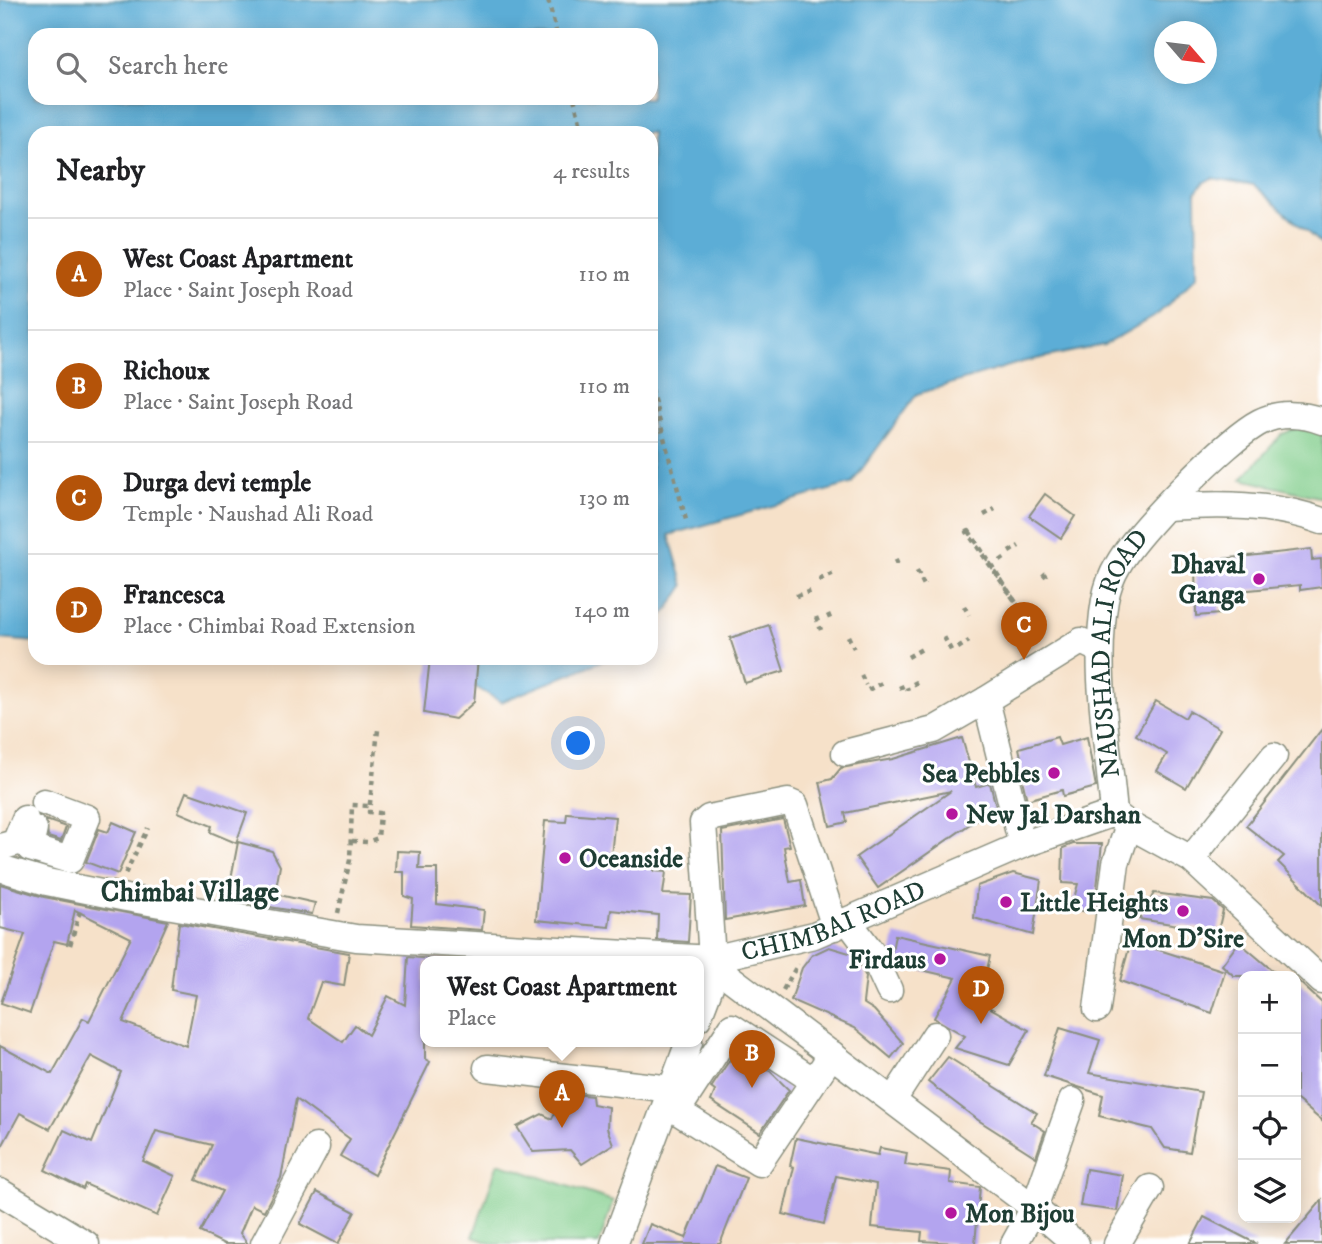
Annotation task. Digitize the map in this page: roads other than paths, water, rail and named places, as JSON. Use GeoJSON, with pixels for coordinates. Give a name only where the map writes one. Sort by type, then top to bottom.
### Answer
{"type":"FeatureCollection","features":[{"type":"Feature","properties":{"kind":"street","name":"NAUSHAD ALI ROAD"},"geometry":{"type":"LineString","coordinates":[[1122,819],[1100,650],[1106,597],[1117,567],[1132,544],[1209,463],[1259,422],[1278,416],[1299,415],[1322,421]]}},
{"type":"Feature","properties":{"kind":"street","name":"NAUSHAD ALI ROAD"},"geometry":{"type":"LineString","coordinates":[[1167,507],[1215,504],[1297,512],[1322,521]]}},
{"type":"Feature","properties":{"kind":"street"},"geometry":{"type":"LineString","coordinates":[[845,753],[934,730],[1081,641],[1100,650]]}},
{"type":"Feature","properties":{"kind":"street"},"geometry":{"type":"LineString","coordinates":[[986,700],[1021,845]]}},
{"type":"Feature","properties":{"kind":"street"},"geometry":{"type":"LineString","coordinates":[[1191,859],[1274,755]]}},
{"type":"Feature","properties":{"kind":"street"},"geometry":{"type":"LineString","coordinates":[[704,999],[715,963],[703,823],[709,818],[788,802],[795,805],[832,928],[872,953],[889,990]]}},
{"type":"Feature","properties":{"kind":"street"},"geometry":{"type":"LineString","coordinates":[[0,847],[15,843],[35,817]]}},
{"type":"Feature","properties":{"kind":"street"},"geometry":{"type":"LineString","coordinates":[[35,817],[87,818],[71,860],[29,847],[35,817]]}},
{"type":"Feature","properties":{"kind":"street"},"geometry":{"type":"LineString","coordinates":[[1097,1009],[1122,819],[1191,859],[1322,982]]}},
{"type":"Feature","properties":{"kind":"street","name":"CHIMBAI ROAD"},"geometry":{"type":"LineString","coordinates":[[704,962],[715,963],[832,928],[1021,845],[1122,819]]}},
{"type":"Feature","properties":{"kind":"street"},"geometry":{"type":"LineString","coordinates":[[47,883],[55,856]]}},
{"type":"Feature","properties":{"kind":"street","name":"CHIMBAI ROAD"},"geometry":{"type":"LineString","coordinates":[[0,868],[47,883],[334,934],[623,956]]}},
{"type":"Feature","properties":{"kind":"street"},"geometry":{"type":"LineString","coordinates":[[715,963],[1034,1208],[1076,1244]]}},
{"type":"Feature","properties":{"kind":"street"},"geometry":{"type":"LineString","coordinates":[[672,1102],[732,1027],[814,1081]]}},
{"type":"Feature","properties":{"kind":"street"},"geometry":{"type":"LineString","coordinates":[[893,1100],[935,1035]]}},
{"type":"Feature","properties":{"kind":"street"},"geometry":{"type":"LineString","coordinates":[[614,1244],[672,1102],[688,1047]]}},
{"type":"Feature","properties":{"kind":"street"},"geometry":{"type":"LineString","coordinates":[[487,1068],[672,1102],[759,1163],[832,1054]]}},
{"type":"Feature","properties":{"kind":"street"},"geometry":{"type":"LineString","coordinates":[[1014,1244],[1034,1208],[1072,1101]]}},
{"type":"Feature","properties":{"kind":"street"},"geometry":{"type":"LineString","coordinates":[[264,1244],[316,1147]]}},
{"type":"Feature","properties":{"kind":"street"},"geometry":{"type":"LineString","coordinates":[[1117,1244],[1150,1188]]}},
{"type":"Feature","properties":{"kind":"street"},"geometry":{"type":"LineString","coordinates":[[0,1192],[86,1244]]}},
{"type":"Feature","properties":{"kind":"water"},"geometry":{"type":"Polygon","coordinates":[[[0,0],[1322,0],[1322,245],[1254,185],[1212,178],[1203,183],[1196,192],[1197,276],[1158,314],[1104,345],[1022,362],[917,394],[851,484],[669,535],[684,586],[658,619],[658,126],[28,126],[28,641],[0,639],[0,0]]]}},
{"type":"Feature","properties":{"kind":"water"},"geometry":{"type":"Polygon","coordinates":[[[465,665],[592,665],[501,702],[464,680],[465,665]]]}},
{"type":"Feature","properties":{"kind":"place","name":"Dhaval Ganga"},"geometry":{"type":"Point","coordinates":[1259,579]}},
{"type":"Feature","properties":{"kind":"place","name":"Durga devi temple"},"geometry":{"type":"Point","coordinates":[1024,660]}},
{"type":"Feature","properties":{"kind":"place","name":"Sea Pebbles"},"geometry":{"type":"Point","coordinates":[1054,773]}},
{"type":"Feature","properties":{"kind":"place","name":"New Jal Darshan"},"geometry":{"type":"Point","coordinates":[952,814]}},
{"type":"Feature","properties":{"kind":"place","name":"Oceanside"},"geometry":{"type":"Point","coordinates":[565,858]}},
{"type":"Feature","properties":{"kind":"place","name":"Little Heights"},"geometry":{"type":"Point","coordinates":[1006,902]}},
{"type":"Feature","properties":{"kind":"place","name":"Mon D'Sire"},"geometry":{"type":"Point","coordinates":[1183,911]}},
{"type":"Feature","properties":{"kind":"place","name":"Firdaus"},"geometry":{"type":"Point","coordinates":[940,959]}},
{"type":"Feature","properties":{"kind":"place","name":"Francesca"},"geometry":{"type":"Point","coordinates":[981,1024]}},
{"type":"Feature","properties":{"kind":"place","name":"Richoux"},"geometry":{"type":"Point","coordinates":[752,1088]}},
{"type":"Feature","properties":{"kind":"place","name":"West Coast Apartment"},"geometry":{"type":"Point","coordinates":[562,1128]}},
{"type":"Feature","properties":{"kind":"place","name":"Mon Bijou"},"geometry":{"type":"Point","coordinates":[951,1213]}},
{"type":"Feature","properties":{"kind":"district","name":"Chimbai Village"},"geometry":{"type":"Point","coordinates":[190,891]}}]}
